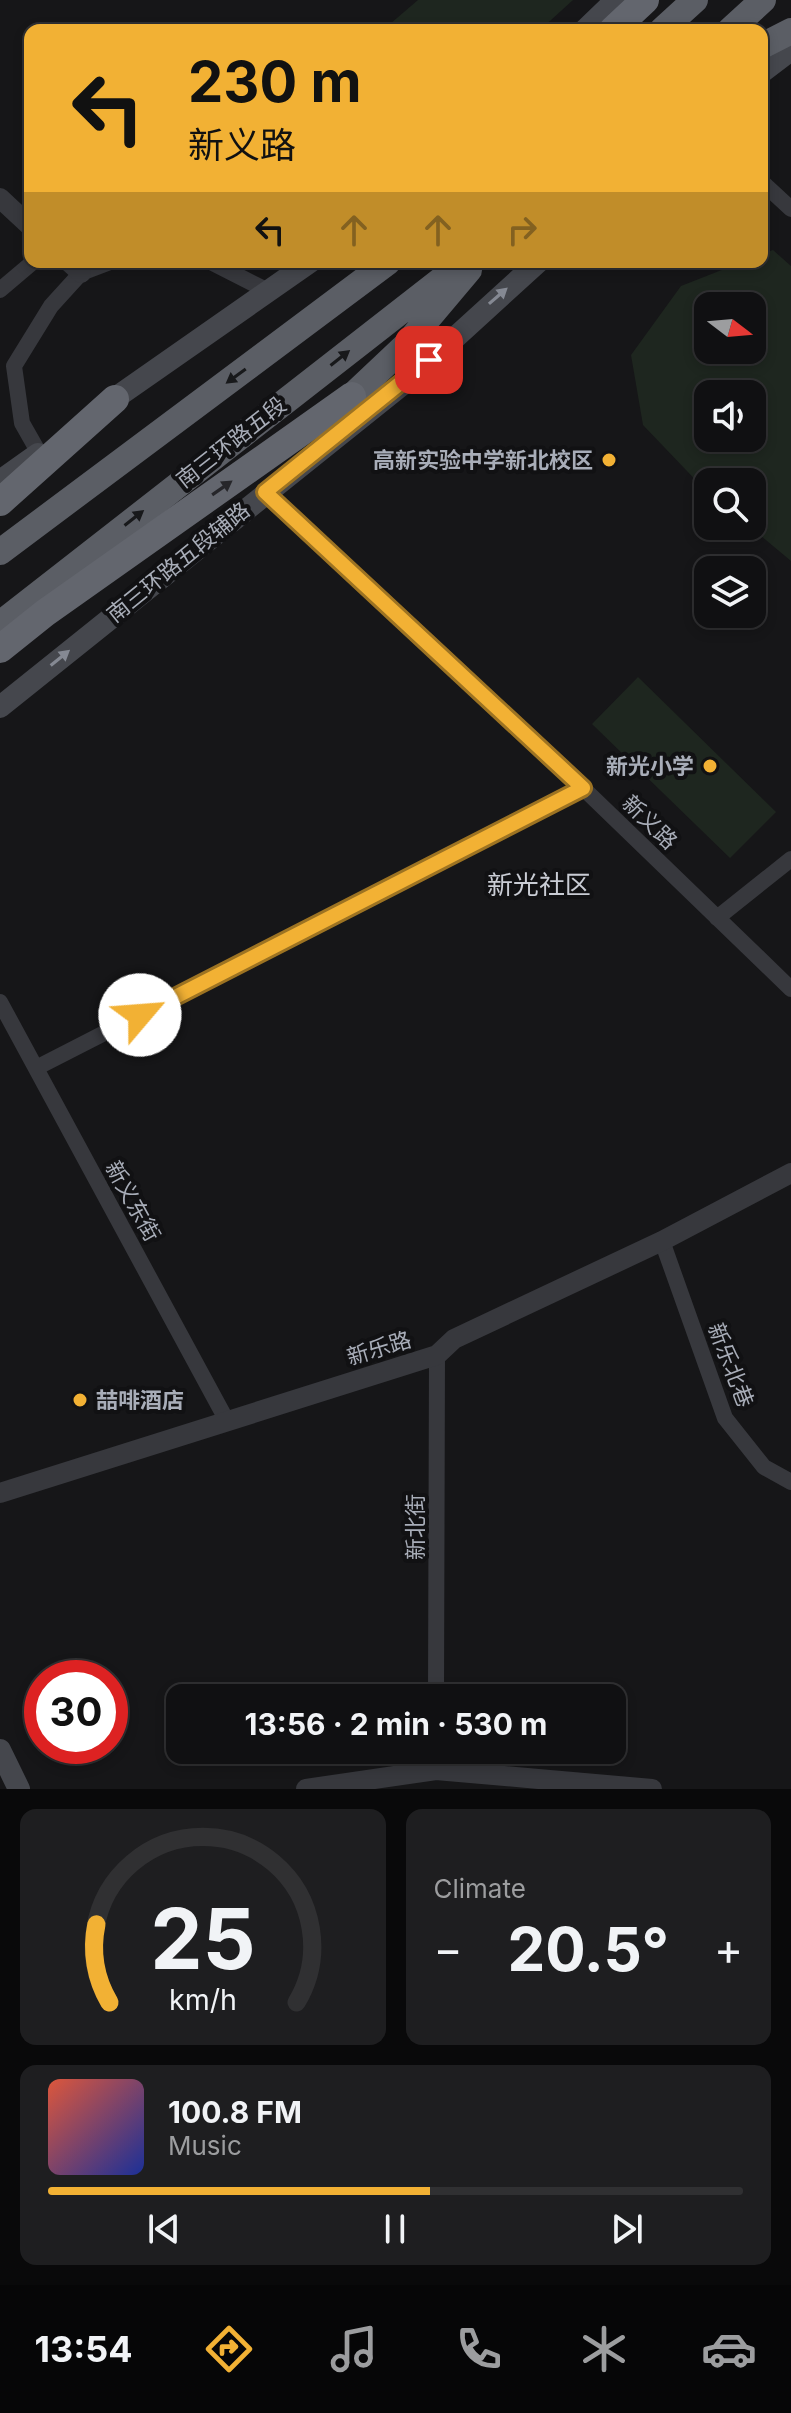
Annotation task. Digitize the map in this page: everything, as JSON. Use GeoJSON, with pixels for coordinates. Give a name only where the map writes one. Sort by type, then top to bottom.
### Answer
{"type":"FeatureCollection","features":[{"type":"Feature","properties":{"kind":"highway"},"geometry":{"type":"LineString","coordinates":[[619,24],[645,0]]}},
{"type":"Feature","properties":{"kind":"highway"},"geometry":{"type":"LineString","coordinates":[[669,24],[695,0]]}},
{"type":"Feature","properties":{"kind":"highway"},"geometry":{"type":"LineString","coordinates":[[737,24],[763,0]]}},
{"type":"Feature","properties":{"kind":"highway"},"geometry":{"type":"LineString","coordinates":[[768,43],[791,31]]}},
{"type":"Feature","properties":{"kind":"highway"},"geometry":{"type":"LineString","coordinates":[[339,300],[363,268]]}},
{"type":"Feature","properties":{"kind":"highway"},"geometry":{"type":"LineString","coordinates":[[0,552],[380,268]]}},
{"type":"Feature","properties":{"kind":"highway","name":"南三环路五段"},"geometry":{"type":"LineString","coordinates":[[0,624],[456,268]]}},
{"type":"Feature","properties":{"kind":"highway"},"geometry":{"type":"LineString","coordinates":[[0,649],[45,613],[352,396],[405,346],[470,268]]}},
{"type":"Feature","properties":{"kind":"highway"},"geometry":{"type":"LineString","coordinates":[[3,493],[115,399]]}},
{"type":"Feature","properties":{"kind":"main road"},"geometry":{"type":"LineString","coordinates":[[591,24],[616,0]]}},
{"type":"Feature","properties":{"kind":"main road"},"geometry":{"type":"LineString","coordinates":[[768,67],[791,50]]}},
{"type":"Feature","properties":{"kind":"main road"},"geometry":{"type":"LineString","coordinates":[[3,493],[39,453],[301,268]]}},
{"type":"Feature","properties":{"kind":"main road","name":"南三环路五段辅路"},"geometry":{"type":"LineString","coordinates":[[0,707],[413,376],[531,268]]}},
{"type":"Feature","properties":{"kind":"main road"},"geometry":{"type":"LineString","coordinates":[[0,1750],[19,1789]]}},
{"type":"Feature","properties":{"kind":"street"},"geometry":{"type":"LineString","coordinates":[[768,188],[791,209]]}},
{"type":"Feature","properties":{"kind":"street"},"geometry":{"type":"LineString","coordinates":[[0,198],[24,220]]}},
{"type":"Feature","properties":{"kind":"street"},"geometry":{"type":"LineString","coordinates":[[0,290],[26,268]]}},
{"type":"Feature","properties":{"kind":"street"},"geometry":{"type":"LineString","coordinates":[[39,453],[22,423],[14,366],[75,268]]}},
{"type":"Feature","properties":{"kind":"street"},"geometry":{"type":"LineString","coordinates":[[223,268],[266,290]]}},
{"type":"Feature","properties":{"kind":"street","name":"新义路"},"geometry":{"type":"LineString","coordinates":[[265,492],[583,788],[791,989]]}},
{"type":"Feature","properties":{"kind":"street"},"geometry":{"type":"LineString","coordinates":[[36,1068],[583,788]]}},
{"type":"Feature","properties":{"kind":"street"},"geometry":{"type":"LineString","coordinates":[[717,918],[791,859]]}},
{"type":"Feature","properties":{"kind":"street","name":"新义东街"},"geometry":{"type":"LineString","coordinates":[[0,1002],[227,1421]]}},
{"type":"Feature","properties":{"kind":"street","name":"新乐路"},"geometry":{"type":"LineString","coordinates":[[0,1493],[437,1355],[454,1339],[662,1241],[791,1173]]}},
{"type":"Feature","properties":{"kind":"street","name":"新乐北巷"},"geometry":{"type":"LineString","coordinates":[[662,1241],[725,1418],[764,1467],[791,1482]]}},
{"type":"Feature","properties":{"kind":"street","name":"新北街"},"geometry":{"type":"LineString","coordinates":[[436,1684],[437,1355]]}},
{"type":"Feature","properties":{"kind":"street"},"geometry":{"type":"LineString","coordinates":[[306,1789],[418,1764]]}},
{"type":"Feature","properties":{"kind":"street"},"geometry":{"type":"LineString","coordinates":[[466,1764],[652,1789]]}},
{"type":"Feature","properties":{"kind":"shaded area"},"geometry":{"type":"Polygon","coordinates":[[[418,0],[573,0],[547,24],[390,24],[418,0]]]}},
{"type":"Feature","properties":{"kind":"shaded area"},"geometry":{"type":"Polygon","coordinates":[[[773,250],[791,266],[791,561],[766,540],[766,468],[694,468],[694,478],[643,425],[631,355],[681,286],[727,268],[768,268],[768,252],[773,250]]]}},
{"type":"Feature","properties":{"kind":"shaded area"},"geometry":{"type":"Polygon","coordinates":[[[638,677],[776,812],[730,858],[592,724],[638,677]]]}},
{"type":"Feature","properties":{"kind":"place","name":"高新实验中学新北校区"},"geometry":{"type":"Point","coordinates":[609,460]}},
{"type":"Feature","properties":{"kind":"place","name":"新光小学"},"geometry":{"type":"Point","coordinates":[710,766]}},
{"type":"Feature","properties":{"kind":"place","name":"喆啡酒店"},"geometry":{"type":"Point","coordinates":[80,1400]}},
{"type":"Feature","properties":{"kind":"district","name":"新光社区"},"geometry":{"type":"Point","coordinates":[539,884]}},
{"type":"Feature","properties":{"kind":"route"},"geometry":{"type":"LineString","coordinates":[[140,1015],[583,788],[265,492],[413,376],[429,360]]}}]}
